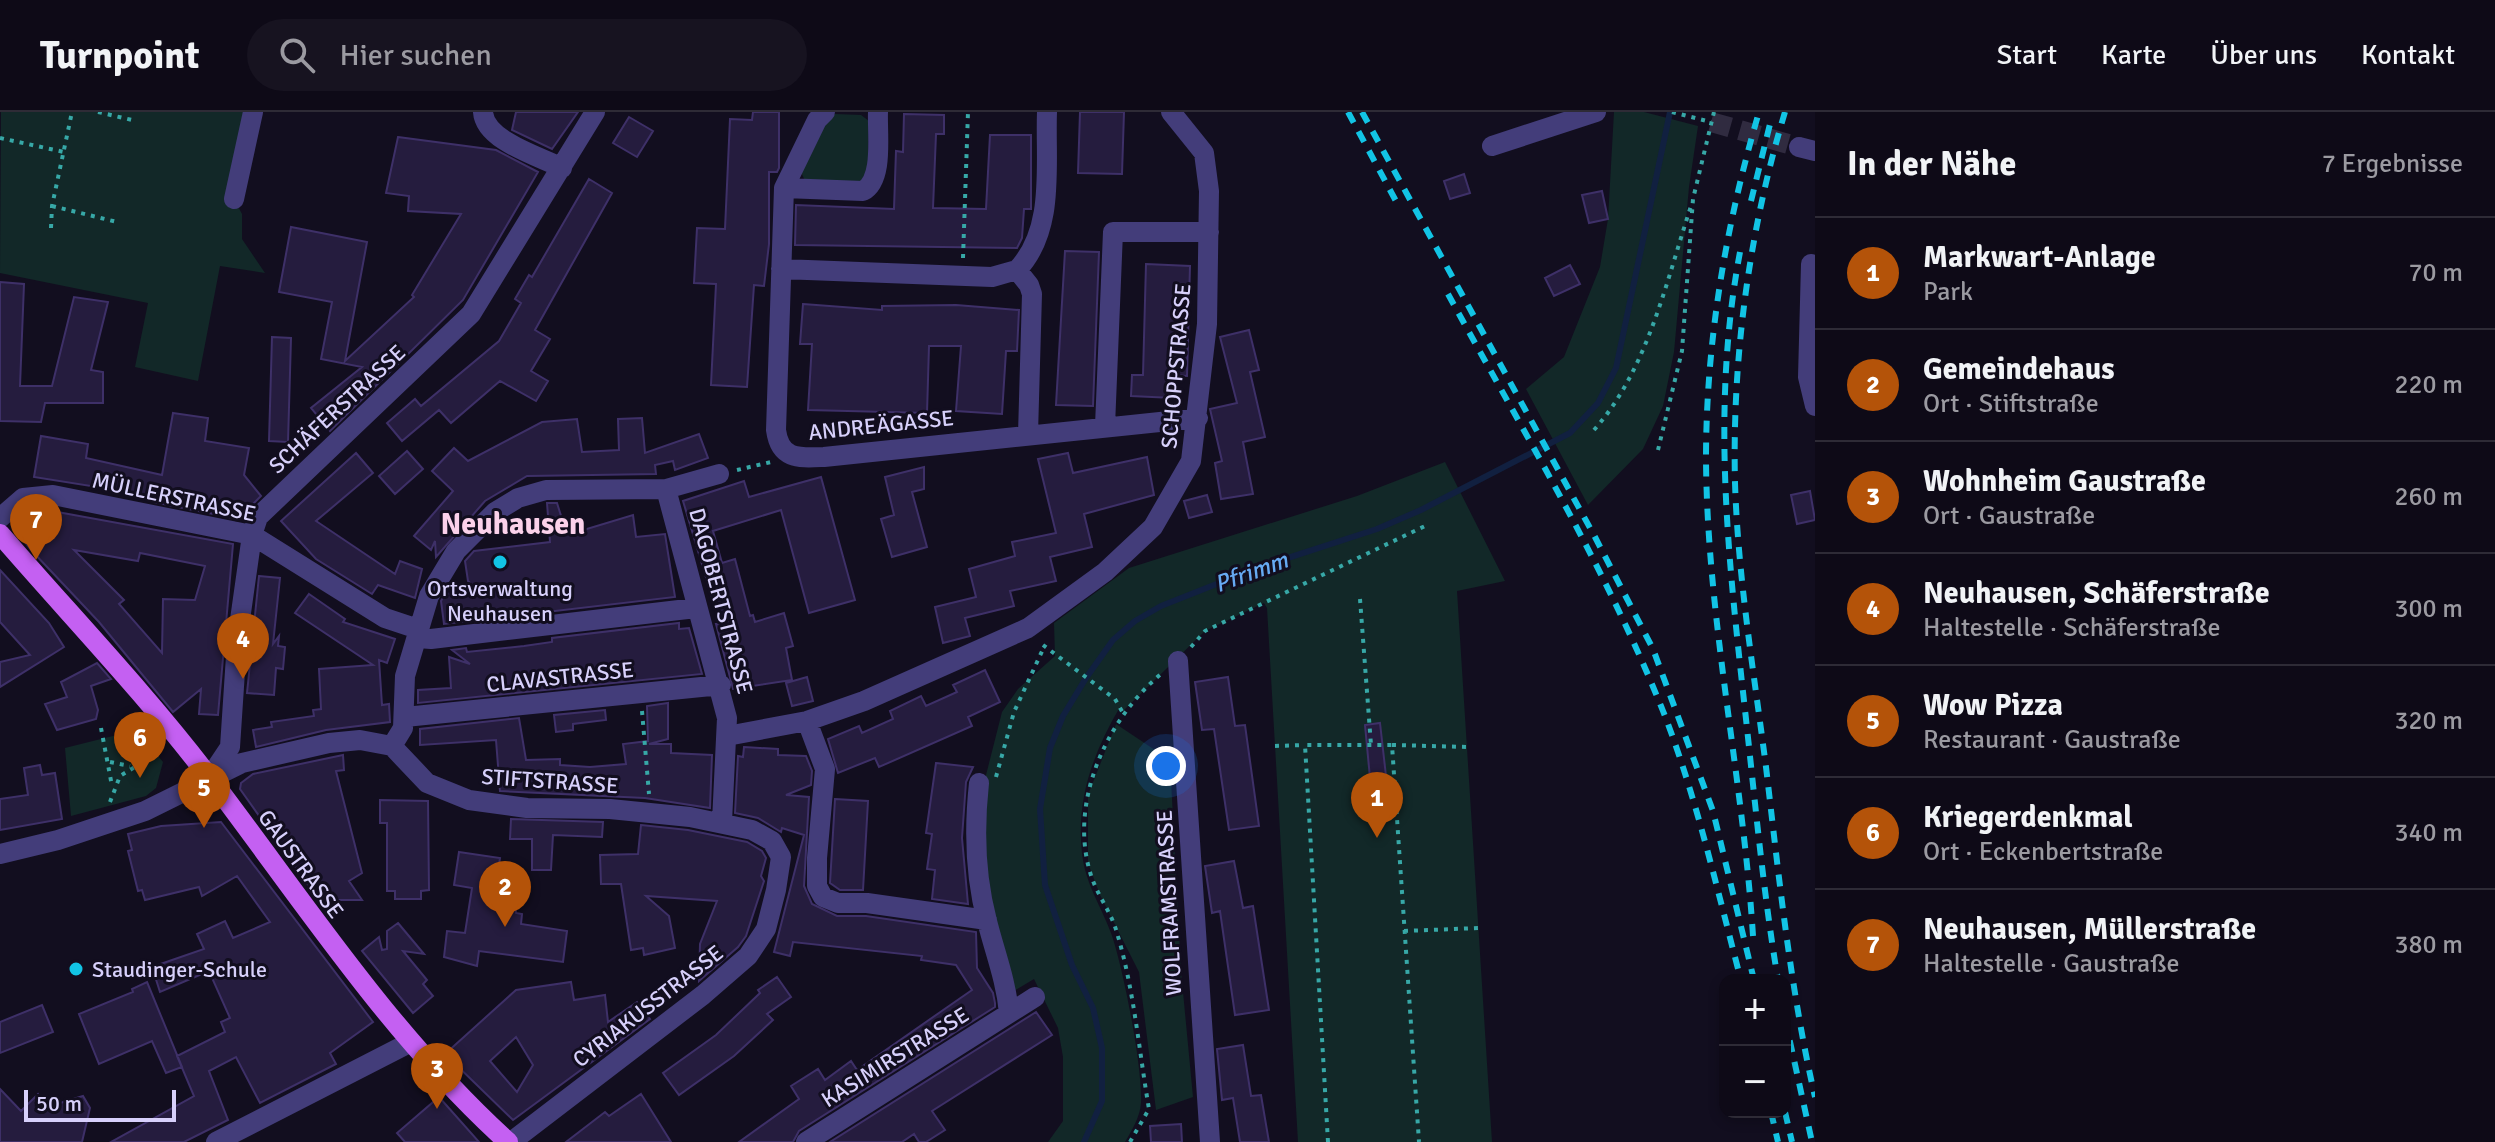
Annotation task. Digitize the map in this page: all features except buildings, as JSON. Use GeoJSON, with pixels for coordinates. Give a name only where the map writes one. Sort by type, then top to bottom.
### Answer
{"type":"FeatureCollection","features":[{"type":"Feature","properties":{"kind":"main road","name":"GAUSTRASSE"},"geometry":{"type":"LineString","coordinates":[[0,534],[209,777],[336,952],[411,1042],[475,1112],[510,1142]]}},
{"type":"Feature","properties":{"kind":"street"},"geometry":{"type":"LineString","coordinates":[[234,199],[253,112]]}},
{"type":"Feature","properties":{"kind":"street"},"geometry":{"type":"LineString","coordinates":[[483,112],[487,125],[497,135],[562,168]]}},
{"type":"Feature","properties":{"kind":"street","name":"SCHÄFERSTRASSE"},"geometry":{"type":"LineString","coordinates":[[209,777],[230,747],[237,641],[252,535],[265,509],[471,314],[595,112]]}},
{"type":"Feature","properties":{"kind":"street"},"geometry":{"type":"LineString","coordinates":[[794,458],[783,452],[776,430],[784,188],[817,120],[825,112]]}},
{"type":"Feature","properties":{"kind":"street"},"geometry":{"type":"LineString","coordinates":[[784,188],[863,191],[869,187],[875,175],[878,112]]}},
{"type":"Feature","properties":{"kind":"street"},"geometry":{"type":"LineString","coordinates":[[781,269],[962,276],[1005,275],[1017,270],[1034,250],[1043,224],[1047,112]]}},
{"type":"Feature","properties":{"kind":"street","name":"SCHOPPSTRASSE"},"geometry":{"type":"LineString","coordinates":[[727,736],[807,721],[864,701],[1028,628],[1105,572],[1153,527],[1191,461],[1207,324],[1209,232],[1204,153],[1171,112]]}},
{"type":"Feature","properties":{"kind":"street"},"geometry":{"type":"LineString","coordinates":[[1492,146],[1596,112]]}},
{"type":"Feature","properties":{"kind":"street"},"geometry":{"type":"LineString","coordinates":[[1105,426],[1113,232],[1209,232]]}},
{"type":"Feature","properties":{"kind":"street"},"geometry":{"type":"LineString","coordinates":[[1811,264],[1808,377],[1815,406]]}},
{"type":"Feature","properties":{"kind":"street"},"geometry":{"type":"LineString","coordinates":[[1017,270],[1032,294],[1028,434]]}},
{"type":"Feature","properties":{"kind":"street","name":"ANDREÄGASSE"},"geometry":{"type":"LineString","coordinates":[[794,458],[1198,418]]}},
{"type":"Feature","properties":{"kind":"street"},"geometry":{"type":"LineString","coordinates":[[0,854],[105,824],[171,800],[209,777],[242,763],[329,743],[371,740],[392,746],[405,717],[405,676],[435,584],[456,551],[505,505],[546,490],[666,489],[719,474]]}},
{"type":"Feature","properties":{"kind":"street","name":"DAGOBERTSTRASSE"},"geometry":{"type":"LineString","coordinates":[[666,489],[696,608],[721,685],[727,736],[722,822]]}},
{"type":"Feature","properties":{"kind":"street","name":"MÜLLERSTRASSE"},"geometry":{"type":"LineString","coordinates":[[0,518],[23,498],[53,495],[252,535],[385,618],[431,639],[696,608]]}},
{"type":"Feature","properties":{"kind":"street","name":"WOLFRAMSTRASSE"},"geometry":{"type":"LineString","coordinates":[[1178,661],[1210,1142]]}},
{"type":"Feature","properties":{"kind":"street","name":"CLAVASTRASSE"},"geometry":{"type":"LineString","coordinates":[[405,717],[721,685]]}},
{"type":"Feature","properties":{"kind":"street"},"geometry":{"type":"LineString","coordinates":[[807,721],[825,769],[817,886],[830,901],[987,920]]}},
{"type":"Feature","properties":{"kind":"street","name":"STIFTSTRASSE"},"geometry":{"type":"LineString","coordinates":[[392,746],[427,783],[469,800],[527,808],[650,813],[722,822]]}},
{"type":"Feature","properties":{"kind":"street"},"geometry":{"type":"LineString","coordinates":[[987,784],[977,859],[987,920],[1005,981],[1009,1013]]}},
{"type":"Feature","properties":{"kind":"street"},"geometry":{"type":"LineString","coordinates":[[722,822],[772,841],[781,857],[817,858]]}},
{"type":"Feature","properties":{"kind":"street","name":"CYRIAKUSSTRASSE"},"geometry":{"type":"LineString","coordinates":[[510,1142],[681,1013],[748,956],[766,929],[781,857]]}},
{"type":"Feature","properties":{"kind":"street","name":"KASIMIRSTRASSE"},"geometry":{"type":"LineString","coordinates":[[806,1142],[1035,997]]}},
{"type":"Feature","properties":{"kind":"street"},"geometry":{"type":"LineString","coordinates":[[216,1142],[411,1042]]}},
{"type":"Feature","properties":{"kind":"path"},"geometry":{"type":"LineString","coordinates":[[51,228],[52,206],[72,112]]}},
{"type":"Feature","properties":{"kind":"path"},"geometry":{"type":"LineString","coordinates":[[98,112],[132,120]]}},
{"type":"Feature","properties":{"kind":"path"},"geometry":{"type":"LineString","coordinates":[[962,276],[968,112]]}},
{"type":"Feature","properties":{"kind":"path"},"geometry":{"type":"LineString","coordinates":[[1672,112],[1711,122]]}},
{"type":"Feature","properties":{"kind":"path"},"geometry":{"type":"LineString","coordinates":[[1594,430],[1615,407],[1647,340],[1693,199],[1714,112]]}},
{"type":"Feature","properties":{"kind":"path"},"geometry":{"type":"LineString","coordinates":[[0,138],[64,152]]}},
{"type":"Feature","properties":{"kind":"path"},"geometry":{"type":"LineString","coordinates":[[1658,450],[1682,351],[1693,199]]}},
{"type":"Feature","properties":{"kind":"path"},"geometry":{"type":"LineString","coordinates":[[52,206],[117,222]]}},
{"type":"Feature","properties":{"kind":"path","name":"ANDREÄGASSE"},"geometry":{"type":"LineString","coordinates":[[719,474],[794,458]]}},
{"type":"Feature","properties":{"kind":"path"},"geometry":{"type":"LineString","coordinates":[[1130,1142],[1149,1109],[1118,934],[1090,872],[1086,839],[1088,795],[1100,755],[1123,713],[1148,684],[1178,661],[1205,631],[1425,526]]}},
{"type":"Feature","properties":{"kind":"path"},"geometry":{"type":"LineString","coordinates":[[1360,599],[1371,745]]}},
{"type":"Feature","properties":{"kind":"path"},"geometry":{"type":"LineString","coordinates":[[987,784],[1014,712],[1044,647],[1115,699],[1123,713]]}},
{"type":"Feature","properties":{"kind":"path"},"geometry":{"type":"LineString","coordinates":[[640,693],[650,813]]}},
{"type":"Feature","properties":{"kind":"path"},"geometry":{"type":"LineString","coordinates":[[101,728],[110,762],[112,792]]}},
{"type":"Feature","properties":{"kind":"path"},"geometry":{"type":"LineString","coordinates":[[105,824],[112,792],[120,776],[179,742]]}},
{"type":"Feature","properties":{"kind":"path"},"geometry":{"type":"LineString","coordinates":[[1305,745],[1328,1142]]}},
{"type":"Feature","properties":{"kind":"path"},"geometry":{"type":"LineString","coordinates":[[1392,745],[1419,1142]]}},
{"type":"Feature","properties":{"kind":"path"},"geometry":{"type":"LineString","coordinates":[[1275,746],[1469,747]]}},
{"type":"Feature","properties":{"kind":"path"},"geometry":{"type":"LineString","coordinates":[[110,762],[118,767],[134,766]]}},
{"type":"Feature","properties":{"kind":"path"},"geometry":{"type":"LineString","coordinates":[[1404,931],[1479,928]]}},
{"type":"Feature","properties":{"kind":"green space"},"geometry":{"type":"Polygon","coordinates":[[[1,112],[253,112],[234,199],[242,214],[242,239],[265,273],[220,266],[198,381],[135,367],[148,303],[0,273],[1,112]]]}},
{"type":"Feature","properties":{"kind":"green space"},"geometry":{"type":"Polygon","coordinates":[[[1614,112],[1644,112],[1698,126],[1689,187],[1674,352],[1663,406],[1643,449],[1588,505],[1526,389],[1564,357],[1600,267],[1608,219],[1614,112]]]}},
{"type":"Feature","properties":{"kind":"green space"},"geometry":{"type":"Polygon","coordinates":[[[835,114],[861,115],[869,121],[868,171],[860,183],[805,181],[801,172],[829,117],[835,114]]]}},
{"type":"Feature","properties":{"kind":"green space"},"geometry":{"type":"Polygon","coordinates":[[[1445,462],[1505,581],[1457,591],[1492,1142],[1298,1142],[1267,608],[1264,603],[1205,631],[1121,713],[1120,707],[1095,759],[1084,795],[1082,853],[1086,874],[1111,933],[1121,969],[1136,1043],[1141,1103],[1125,1142],[1048,1142],[1063,1121],[1063,1057],[1058,1028],[1034,979],[1014,991],[986,895],[983,787],[1002,712],[1018,689],[1055,656],[1054,623],[1129,568],[1357,496],[1445,462]]]}},
{"type":"Feature","properties":{"kind":"green space"},"geometry":{"type":"Polygon","coordinates":[[[1116,724],[1170,760],[1181,971],[1193,1097],[1156,1110],[1139,972],[1100,895],[1088,863],[1088,795],[1116,724]]]}},
{"type":"Feature","properties":{"kind":"green space"},"geometry":{"type":"Polygon","coordinates":[[[137,730],[163,762],[156,788],[146,796],[71,816],[65,748],[137,730]]]}},
{"type":"Feature","properties":{"kind":"waterway","name":"Pfrimm"},"geometry":{"type":"LineString","coordinates":[[1084,1142],[1102,1101],[1102,1048],[1093,1008],[1072,965],[1045,885],[1040,809],[1050,748],[1063,716],[1113,640],[1135,621],[1161,606],[1257,568],[1377,529],[1421,510],[1570,433],[1598,403],[1616,368],[1670,112]]}},
{"type":"Feature","properties":{"kind":"tunnel"},"geometry":{"type":"LineString","coordinates":[[1711,122],[1799,147]]}},
{"type":"Feature","properties":{"kind":"railway"},"geometry":{"type":"LineString","coordinates":[[1348,112],[1397,203]]}},
{"type":"Feature","properties":{"kind":"railway"},"geometry":{"type":"LineString","coordinates":[[1362,112],[1653,649],[1713,811],[1753,974]]}},
{"type":"Feature","properties":{"kind":"railway"},"geometry":{"type":"LineString","coordinates":[[1753,936],[1742,817],[1712,579],[1706,459],[1710,371],[1720,283],[1737,197],[1759,112]]}},
{"type":"Feature","properties":{"kind":"railway"},"geometry":{"type":"LineString","coordinates":[[1785,112],[1772,157],[1745,295],[1736,389],[1735,483],[1743,590],[1786,932],[1815,1097]]}},
{"type":"Feature","properties":{"kind":"railway"},"geometry":{"type":"LineString","coordinates":[[1751,201],[1771,120]]}},
{"type":"Feature","properties":{"kind":"railway"},"geometry":{"type":"LineString","coordinates":[[1740,252],[1726,367],[1725,481],[1739,652],[1777,974]]}},
{"type":"Feature","properties":{"kind":"railway"},"geometry":{"type":"LineString","coordinates":[[1448,294],[1589,551],[1640,657],[1686,777],[1739,974]]}},
{"type":"Feature","properties":{"kind":"railway"},"geometry":{"type":"LineString","coordinates":[[1791,1046],[1812,1142]]}},
{"type":"Feature","properties":{"kind":"railway"},"geometry":{"type":"LineString","coordinates":[[1772,1118],[1778,1142]]}},
{"type":"Feature","properties":{"kind":"railway"},"geometry":{"type":"LineString","coordinates":[[1786,1118],[1792,1142]]}},
{"type":"Feature","properties":{"kind":"place","name":"Neuhausen, Müllerstraße"},"geometry":{"type":"Point","coordinates":[36,560]}},
{"type":"Feature","properties":{"kind":"place","name":"Ortsverwaltung Neuhausen"},"geometry":{"type":"Point","coordinates":[500,562]}},
{"type":"Feature","properties":{"kind":"place","name":"Neuhausen, Schäferstraße"},"geometry":{"type":"Point","coordinates":[243,679]}},
{"type":"Feature","properties":{"kind":"place","name":"Kriegerdenkmal"},"geometry":{"type":"Point","coordinates":[140,778]}},
{"type":"Feature","properties":{"kind":"place","name":"Wow Pizza"},"geometry":{"type":"Point","coordinates":[204,828]}},
{"type":"Feature","properties":{"kind":"place","name":"Markwart-Anlage"},"geometry":{"type":"Point","coordinates":[1377,838]}},
{"type":"Feature","properties":{"kind":"place","name":"Gemeindehaus"},"geometry":{"type":"Point","coordinates":[505,927]}},
{"type":"Feature","properties":{"kind":"place","name":"Staudinger-Schule"},"geometry":{"type":"Point","coordinates":[76,969]}},
{"type":"Feature","properties":{"kind":"place","name":"Wohnheim Gaustraße"},"geometry":{"type":"Point","coordinates":[437,1109]}},
{"type":"Feature","properties":{"kind":"district","name":"Neuhausen"},"geometry":{"type":"Point","coordinates":[513,524]}}]}
